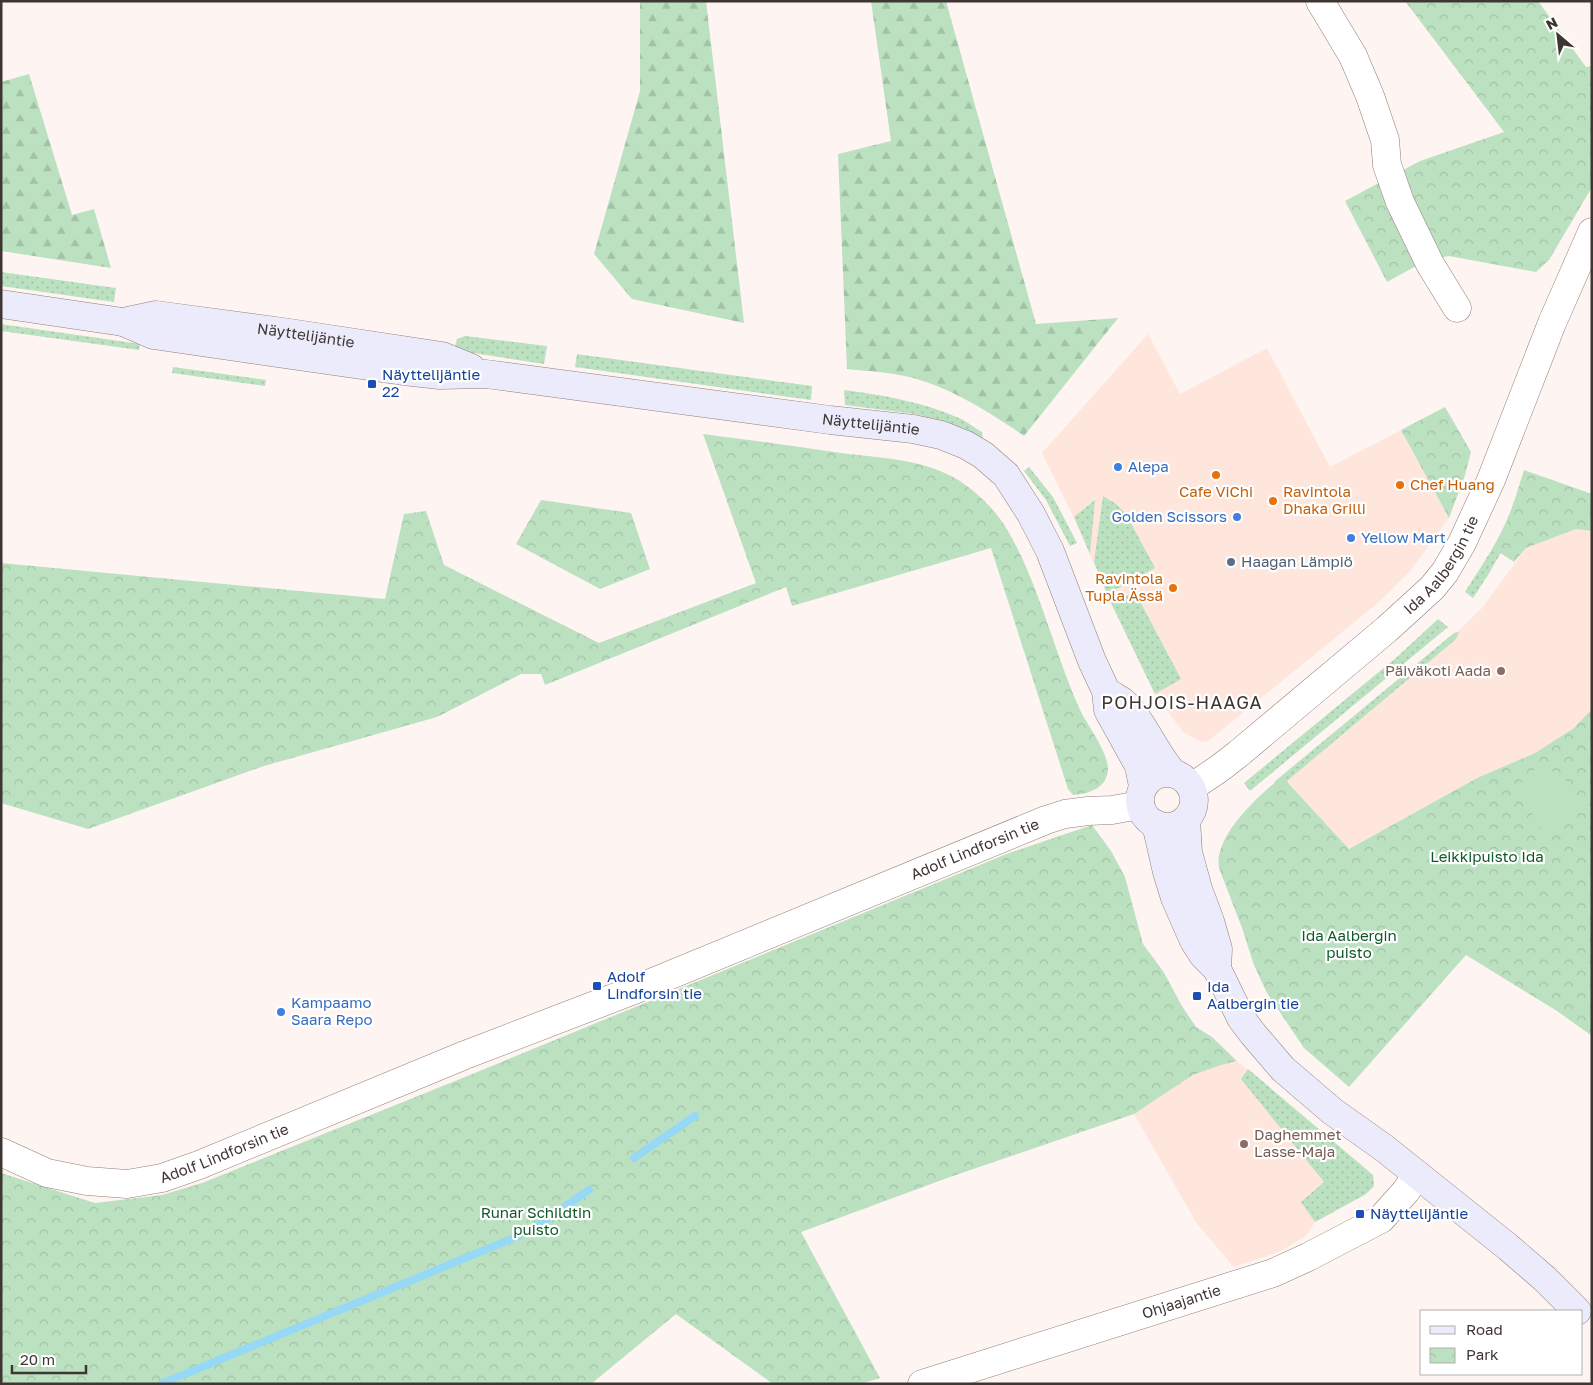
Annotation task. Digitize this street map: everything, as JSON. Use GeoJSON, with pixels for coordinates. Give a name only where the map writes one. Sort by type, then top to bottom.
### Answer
{"type":"FeatureCollection","features":[{"type":"Feature","properties":{"kind":"main road","name":"Näyttelijäntie"},"geometry":{"type":"LineString","coordinates":[[1,304],[123,322],[156,316],[283,332],[442,356],[486,374],[913,429],[941,435],[966,445],[982,455],[1006,475],[1031,514],[1050,551],[1092,661],[1106,691],[1108,710],[1139,766],[1146,805],[1175,898],[1194,941],[1203,955],[1217,968],[1246,1026],[1283,1069],[1332,1111],[1384,1148],[1508,1247],[1545,1279],[1575,1310]]}},
{"type":"Feature","properties":{"kind":"main road","name":"Näyttelijäntie"},"geometry":{"type":"LineString","coordinates":[[1106,691],[1123,702],[1129,709],[1166,766],[1182,780],[1194,798],[1191,814],[1186,819],[1188,852],[1218,949],[1217,968]]}},
{"type":"Feature","properties":{"kind":"main road"},"geometry":{"type":"LineString","coordinates":[[1182,780],[1167,772],[1157,774],[1147,781],[1146,805],[1169,827],[1178,825],[1186,819]]}},
{"type":"Feature","properties":{"kind":"main road"},"geometry":{"type":"LineString","coordinates":[[1583,1318],[1592,1329]]}},
{"type":"Feature","properties":{"kind":"street"},"geometry":{"type":"LineString","coordinates":[[1320,1],[1352,56],[1370,96],[1385,140],[1387,165],[1400,202],[1430,264],[1457,308]]}},
{"type":"Feature","properties":{"kind":"street","name":"Ida Aalbergin tie"},"geometry":{"type":"LineString","coordinates":[[1182,780],[1220,768],[1238,754],[1372,642],[1432,588],[1445,572],[1462,543],[1491,480],[1552,323],[1592,232]]}},
{"type":"Feature","properties":{"kind":"street","name":"Adolf Lindforsin tie"},"geometry":{"type":"LineString","coordinates":[[1,1152],[47,1173],[87,1181],[127,1184],[162,1178],[199,1165],[465,1055],[634,990],[1046,820],[1065,814],[1146,805]]}},
{"type":"Feature","properties":{"kind":"street","name":"Ohjaajantie"},"geometry":{"type":"LineString","coordinates":[[922,1384],[1274,1273],[1381,1219],[1406,1191],[1417,1175]]}},
{"type":"Feature","properties":{"kind":"shaded area"},"geometry":{"type":"Polygon","coordinates":[[[1148,334],[1180,394],[1267,348],[1330,467],[1401,430],[1449,518],[1411,570],[1378,603],[1207,742],[1199,741],[1183,732],[1155,694],[1042,453],[1148,334]]]}},
{"type":"Feature","properties":{"kind":"shaded area","name":"Päiväkoti Aada"},"geometry":{"type":"Polygon","coordinates":[[[1576,529],[1592,531],[1592,709],[1574,728],[1535,753],[1477,778],[1349,849],[1283,776],[1457,632],[1482,608],[1526,548],[1576,529]]]}},
{"type":"Feature","properties":{"kind":"shaded area","name":"Daghemmet Lasse-Maja"},"geometry":{"type":"Polygon","coordinates":[[[1237,1061],[1373,1175],[1374,1186],[1366,1194],[1315,1222],[1306,1236],[1279,1252],[1234,1267],[1197,1224],[1134,1114],[1193,1075],[1237,1061]]]}},
{"type":"Feature","properties":{"kind":"green space"},"geometry":{"type":"Polygon","coordinates":[[[640,1],[706,1],[744,323],[632,299],[594,254],[640,91],[640,1]]]}},
{"type":"Feature","properties":{"kind":"green space"},"geometry":{"type":"Polygon","coordinates":[[[871,1],[946,1],[1036,324],[1118,318],[1024,436],[967,400],[936,386],[905,376],[847,369],[838,154],[891,141],[871,1]]]}},
{"type":"Feature","properties":{"kind":"green space"},"geometry":{"type":"Polygon","coordinates":[[[1405,1],[1538,1],[1586,67],[1592,66],[1592,187],[1549,260],[1536,272],[1449,256],[1425,261],[1387,282],[1345,201],[1420,161],[1504,132],[1405,1]]]}},
{"type":"Feature","properties":{"kind":"green space"},"geometry":{"type":"Polygon","coordinates":[[[29,74],[72,215],[94,209],[111,268],[1,251],[1,82],[29,74]]]}},
{"type":"Feature","properties":{"kind":"green space"},"geometry":{"type":"Polygon","coordinates":[[[1,272],[116,288],[114,302],[1,286],[1,272]]]}},
{"type":"Feature","properties":{"kind":"green space"},"geometry":{"type":"Polygon","coordinates":[[[1,324],[140,344],[139,350],[1,331],[1,324]]]}},
{"type":"Feature","properties":{"kind":"green space"},"geometry":{"type":"Polygon","coordinates":[[[465,336],[547,346],[544,364],[454,350],[457,339],[465,336]]]}},
{"type":"Feature","properties":{"kind":"green space"},"geometry":{"type":"Polygon","coordinates":[[[577,354],[812,386],[811,400],[575,367],[577,354]]]}},
{"type":"Feature","properties":{"kind":"green space"},"geometry":{"type":"Polygon","coordinates":[[[173,367],[266,380],[265,386],[172,373],[173,367]]]}},
{"type":"Feature","properties":{"kind":"green space"},"geometry":{"type":"Polygon","coordinates":[[[844,390],[903,400],[945,412],[962,419],[982,432],[983,439],[953,424],[915,414],[845,405],[844,390]]]}},
{"type":"Feature","properties":{"kind":"green space"},"geometry":{"type":"Polygon","coordinates":[[[1445,407],[1471,452],[1465,475],[1449,518],[1401,430],[1445,407]]]}},
{"type":"Feature","properties":{"kind":"green space"},"geometry":{"type":"Polygon","coordinates":[[[703,434],[914,463],[955,478],[978,495],[1003,523],[1030,575],[1072,691],[1082,714],[1105,754],[1108,768],[1105,781],[1096,789],[1079,794],[1073,795],[1068,789],[991,548],[792,606],[786,587],[545,685],[541,674],[521,674],[437,717],[264,766],[88,829],[1,803],[1,563],[385,599],[404,514],[426,511],[444,565],[599,643],[756,583],[703,434]]]}},
{"type":"Feature","properties":{"kind":"green space"},"geometry":{"type":"Polygon","coordinates":[[[1029,467],[1053,497],[1077,543],[1070,546],[1046,500],[1024,471],[1029,467]]]}},
{"type":"Feature","properties":{"kind":"green space"},"geometry":{"type":"Polygon","coordinates":[[[1524,470],[1592,494],[1592,531],[1576,529],[1526,548],[1514,562],[1493,548],[1509,518],[1524,470]]]}},
{"type":"Feature","properties":{"kind":"green space"},"geometry":{"type":"Polygon","coordinates":[[[1103,496],[1116,504],[1126,514],[1155,568],[1107,594],[1094,562],[1103,496]]]}},
{"type":"Feature","properties":{"kind":"green space"},"geometry":{"type":"Polygon","coordinates":[[[541,500],[631,513],[650,569],[600,589],[516,544],[541,500]]]}},
{"type":"Feature","properties":{"kind":"green space"},"geometry":{"type":"Polygon","coordinates":[[[1095,500],[1090,554],[1074,517],[1095,500]]]}},
{"type":"Feature","properties":{"kind":"green space"},"geometry":{"type":"Polygon","coordinates":[[[1514,501],[1523,503],[1506,544],[1473,598],[1465,592],[1499,536],[1514,501]]]}},
{"type":"Feature","properties":{"kind":"green space"},"geometry":{"type":"Polygon","coordinates":[[[1135,592],[1181,679],[1155,694],[1111,603],[1135,592]]]}},
{"type":"Feature","properties":{"kind":"green space"},"geometry":{"type":"Polygon","coordinates":[[[1438,619],[1448,627],[1250,791],[1244,783],[1397,657],[1438,619]]]}},
{"type":"Feature","properties":{"kind":"green space"},"geometry":{"type":"Polygon","coordinates":[[[1454,633],[1459,633],[1455,640],[1287,781],[1288,783],[1274,782],[1454,633]]]}},
{"type":"Feature","properties":{"kind":"green space","name":"Ida Aalbergin puisto"},"geometry":{"type":"Polygon","coordinates":[[[1592,709],[1592,1036],[1557,1011],[1466,955],[1349,1087],[1304,1048],[1267,993],[1254,965],[1219,868],[1219,856],[1223,843],[1231,830],[1262,793],[1283,776],[1349,849],[1477,778],[1535,753],[1574,728],[1592,709]]]}},
{"type":"Feature","properties":{"kind":"green space"},"geometry":{"type":"Polygon","coordinates":[[[1546,768],[1568,782],[1575,794],[1576,801],[1574,819],[1560,829],[1552,831],[1543,831],[1535,819],[1525,798],[1522,784],[1522,777],[1533,770],[1546,768]]]}},
{"type":"Feature","properties":{"kind":"green space","name":"Runar Schildtin puisto"},"geometry":{"type":"Polygon","coordinates":[[[1092,825],[1111,851],[1125,877],[1143,944],[1163,971],[1196,1027],[1212,1037],[1237,1061],[1193,1075],[1134,1114],[950,1177],[801,1232],[880,1378],[860,1384],[773,1384],[676,1314],[591,1384],[1,1384],[1,1173],[95,1203],[162,1195],[202,1183],[1009,853],[1092,825]]]}},
{"type":"Feature","properties":{"kind":"green space"},"geometry":{"type":"Polygon","coordinates":[[[1248,1069],[1373,1175],[1374,1186],[1366,1194],[1315,1222],[1301,1202],[1324,1182],[1241,1079],[1248,1069]]]}},
{"type":"Feature","properties":{"kind":"waterway"},"geometry":{"type":"LineString","coordinates":[[634,1158],[695,1116]]}},
{"type":"Feature","properties":{"kind":"waterway"},"geometry":{"type":"LineString","coordinates":[[161,1384],[528,1232],[589,1190]]}},
{"type":"Feature","properties":{"kind":"place","name":"Näyttelijäntie 22"},"geometry":{"type":"Point","coordinates":[372,384]}},
{"type":"Feature","properties":{"kind":"place","name":"Alepa"},"geometry":{"type":"Point","coordinates":[1118,467]}},
{"type":"Feature","properties":{"kind":"place","name":"Cafe ViChi"},"geometry":{"type":"Point","coordinates":[1216,475]}},
{"type":"Feature","properties":{"kind":"place","name":"Chef Huang"},"geometry":{"type":"Point","coordinates":[1400,485]}},
{"type":"Feature","properties":{"kind":"place","name":"Ravintola Dhaka Grilli"},"geometry":{"type":"Point","coordinates":[1273,501]}},
{"type":"Feature","properties":{"kind":"place","name":"Golden Scissors"},"geometry":{"type":"Point","coordinates":[1237,517]}},
{"type":"Feature","properties":{"kind":"place","name":"Yellow Mart"},"geometry":{"type":"Point","coordinates":[1351,538]}},
{"type":"Feature","properties":{"kind":"place","name":"Haagan Lämpiö"},"geometry":{"type":"Point","coordinates":[1231,562]}},
{"type":"Feature","properties":{"kind":"place","name":"Ravintola Tupla Ässä"},"geometry":{"type":"Point","coordinates":[1173,588]}},
{"type":"Feature","properties":{"kind":"place","name":"Päiväkoti Aada"},"geometry":{"type":"Point","coordinates":[1501,671]}},
{"type":"Feature","properties":{"kind":"place","name":"Adolf Lindforsin tie"},"geometry":{"type":"Point","coordinates":[597,986]}},
{"type":"Feature","properties":{"kind":"place","name":"Ida Aalbergin tie"},"geometry":{"type":"Point","coordinates":[1197,996]}},
{"type":"Feature","properties":{"kind":"place","name":"Kampaamo Saara Repo"},"geometry":{"type":"Point","coordinates":[281,1012]}},
{"type":"Feature","properties":{"kind":"place","name":"Daghemmet Lasse-Maja"},"geometry":{"type":"Point","coordinates":[1244,1144]}},
{"type":"Feature","properties":{"kind":"place","name":"Näyttelijäntie"},"geometry":{"type":"Point","coordinates":[1360,1214]}},
{"type":"Feature","properties":{"kind":"district","name":"POHJOIS-HAAGA"},"geometry":{"type":"Point","coordinates":[1182,703]}},
{"type":"Feature","properties":{"kind":"park label","name":"Leikkipuisto Ida"},"geometry":{"type":"Point","coordinates":[1487,857]}}]}
